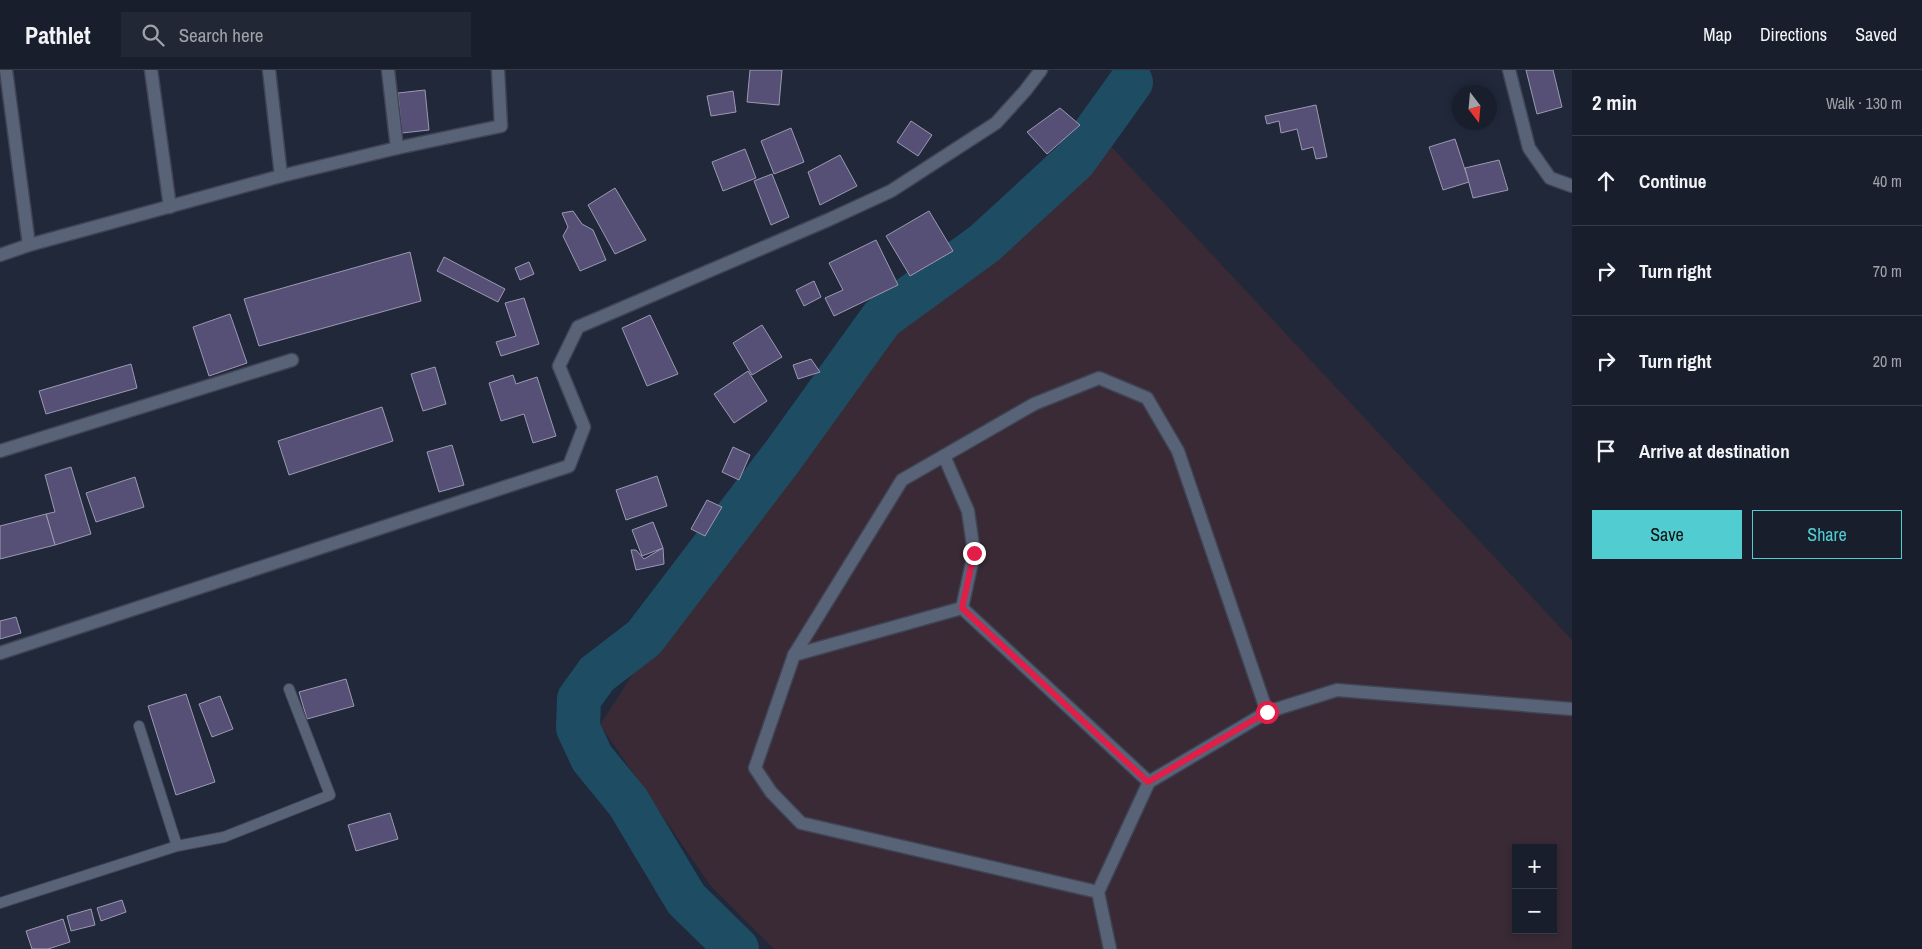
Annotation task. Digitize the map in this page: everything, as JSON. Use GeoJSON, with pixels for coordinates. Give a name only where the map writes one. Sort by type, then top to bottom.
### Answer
{"type":"FeatureCollection","features":[{"type":"Feature","properties":{"kind":"street"},"geometry":{"type":"LineString","coordinates":[[6,70],[30,245]]}},
{"type":"Feature","properties":{"kind":"street"},"geometry":{"type":"LineString","coordinates":[[151,70],[170,207]]}},
{"type":"Feature","properties":{"kind":"street"},"geometry":{"type":"LineString","coordinates":[[269,70],[281,176]]}},
{"type":"Feature","properties":{"kind":"street"},"geometry":{"type":"LineString","coordinates":[[388,70],[397,148]]}},
{"type":"Feature","properties":{"kind":"street"},"geometry":{"type":"LineString","coordinates":[[0,255],[30,245],[281,176],[397,148],[502,126],[498,70]]}},
{"type":"Feature","properties":{"kind":"street"},"geometry":{"type":"LineString","coordinates":[[0,653],[569,466],[584,427],[559,366],[578,327],[891,191],[996,123],[1025,92],[1041,70]]}},
{"type":"Feature","properties":{"kind":"street"},"geometry":{"type":"LineString","coordinates":[[1510,70],[1529,148],[1550,178],[1572,186]]}},
{"type":"Feature","properties":{"kind":"street"},"geometry":{"type":"LineString","coordinates":[[0,450],[292,360]]}},
{"type":"Feature","properties":{"kind":"street"},"geometry":{"type":"LineString","coordinates":[[1098,892],[801,823],[771,792],[755,768],[794,655],[902,480],[1034,404],[1099,378],[1147,398],[1178,450],[1267,712]]}},
{"type":"Feature","properties":{"kind":"street"},"geometry":{"type":"LineString","coordinates":[[944,456],[968,511],[974,553],[962,608]]}},
{"type":"Feature","properties":{"kind":"street"},"geometry":{"type":"LineString","coordinates":[[794,655],[962,608]]}},
{"type":"Feature","properties":{"kind":"street"},"geometry":{"type":"LineString","coordinates":[[962,608],[1148,782]]}},
{"type":"Feature","properties":{"kind":"street"},"geometry":{"type":"LineString","coordinates":[[1110,949],[1098,892],[1148,782],[1267,712],[1337,690],[1572,709]]}},
{"type":"Feature","properties":{"kind":"lane"},"geometry":{"type":"LineString","coordinates":[[0,903],[177,846],[224,837],[330,795],[289,689]]}},
{"type":"Feature","properties":{"kind":"lane"},"geometry":{"type":"LineString","coordinates":[[139,726],[177,846]]}},
{"type":"Feature","properties":{"kind":"shaded area"},"geometry":{"type":"Polygon","coordinates":[[[1091,125],[1572,640],[1572,949],[774,949],[710,885],[600,725],[858,325],[998,215],[1091,125]]]}},
{"type":"Feature","properties":{"kind":"building"},"geometry":{"type":"Polygon","coordinates":[[[750,70],[782,70],[779,105],[747,102],[750,70]]]}},
{"type":"Feature","properties":{"kind":"building"},"geometry":{"type":"Polygon","coordinates":[[[1526,70],[1553,70],[1562,107],[1537,114],[1526,70]]]}},
{"type":"Feature","properties":{"kind":"building"},"geometry":{"type":"Polygon","coordinates":[[[425,90],[429,130],[402,133],[398,93],[425,90]]]}},
{"type":"Feature","properties":{"kind":"building"},"geometry":{"type":"Polygon","coordinates":[[[733,91],[736,112],[711,116],[707,96],[733,91]]]}},
{"type":"Feature","properties":{"kind":"building"},"geometry":{"type":"Polygon","coordinates":[[[1316,105],[1327,157],[1316,159],[1313,147],[1302,150],[1297,129],[1281,133],[1279,121],[1267,124],[1265,116],[1316,105]]]}},
{"type":"Feature","properties":{"kind":"building"},"geometry":{"type":"Polygon","coordinates":[[[1060,108],[1080,125],[1047,154],[1027,132],[1060,108]]]}},
{"type":"Feature","properties":{"kind":"building"},"geometry":{"type":"Polygon","coordinates":[[[911,121],[932,135],[918,156],[897,142],[911,121]]]}},
{"type":"Feature","properties":{"kind":"building"},"geometry":{"type":"Polygon","coordinates":[[[791,128],[804,162],[774,174],[761,141],[791,128]]]}},
{"type":"Feature","properties":{"kind":"building"},"geometry":{"type":"Polygon","coordinates":[[[1455,139],[1469,182],[1443,190],[1429,147],[1455,139]]]}},
{"type":"Feature","properties":{"kind":"building"},"geometry":{"type":"Polygon","coordinates":[[[745,149],[756,178],[723,191],[712,162],[745,149]]]}},
{"type":"Feature","properties":{"kind":"building"},"geometry":{"type":"Polygon","coordinates":[[[840,155],[857,186],[820,205],[808,172],[840,155]]]}},
{"type":"Feature","properties":{"kind":"building"},"geometry":{"type":"Polygon","coordinates":[[[1499,160],[1508,190],[1473,198],[1465,168],[1499,160]]]}},
{"type":"Feature","properties":{"kind":"building"},"geometry":{"type":"Polygon","coordinates":[[[772,174],[789,217],[771,225],[754,181],[772,174]]]}},
{"type":"Feature","properties":{"kind":"building"},"geometry":{"type":"Polygon","coordinates":[[[615,188],[646,240],[615,254],[588,205],[615,188]]]}},
{"type":"Feature","properties":{"kind":"building"},"geometry":{"type":"Polygon","coordinates":[[[573,211],[582,224],[593,230],[606,260],[580,271],[563,236],[568,227],[562,213],[573,211]]]}},
{"type":"Feature","properties":{"kind":"building"},"geometry":{"type":"Polygon","coordinates":[[[929,211],[953,251],[910,276],[886,236],[929,211]]]}},
{"type":"Feature","properties":{"kind":"building"},"geometry":{"type":"Polygon","coordinates":[[[876,240],[898,285],[834,316],[825,298],[843,290],[829,263],[876,240]]]}},
{"type":"Feature","properties":{"kind":"building"},"geometry":{"type":"Polygon","coordinates":[[[410,252],[421,301],[259,346],[244,299],[410,252]]]}},
{"type":"Feature","properties":{"kind":"building"},"geometry":{"type":"Polygon","coordinates":[[[444,257],[505,289],[498,302],[437,271],[444,257]]]}},
{"type":"Feature","properties":{"kind":"building"},"geometry":{"type":"Polygon","coordinates":[[[529,262],[534,274],[520,280],[515,268],[529,262]]]}},
{"type":"Feature","properties":{"kind":"building"},"geometry":{"type":"Polygon","coordinates":[[[814,281],[821,297],[804,306],[796,290],[814,281]]]}},
{"type":"Feature","properties":{"kind":"building"},"geometry":{"type":"Polygon","coordinates":[[[524,298],[539,344],[501,356],[496,342],[516,336],[505,303],[524,298]]]}},
{"type":"Feature","properties":{"kind":"building"},"geometry":{"type":"Polygon","coordinates":[[[230,314],[247,363],[209,376],[193,327],[230,314]]]}},
{"type":"Feature","properties":{"kind":"building"},"geometry":{"type":"Polygon","coordinates":[[[650,315],[678,374],[647,386],[622,328],[650,315]]]}},
{"type":"Feature","properties":{"kind":"building"},"geometry":{"type":"Polygon","coordinates":[[[762,325],[782,357],[752,375],[733,343],[762,325]]]}},
{"type":"Feature","properties":{"kind":"building"},"geometry":{"type":"Polygon","coordinates":[[[811,359],[820,372],[798,379],[793,365],[811,359]]]}},
{"type":"Feature","properties":{"kind":"building"},"geometry":{"type":"Polygon","coordinates":[[[131,364],[137,388],[46,414],[39,391],[131,364]]]}},
{"type":"Feature","properties":{"kind":"building"},"geometry":{"type":"Polygon","coordinates":[[[435,367],[446,404],[423,411],[411,374],[435,367]]]}},
{"type":"Feature","properties":{"kind":"building"},"geometry":{"type":"Polygon","coordinates":[[[748,371],[767,401],[734,423],[714,394],[748,371]]]}},
{"type":"Feature","properties":{"kind":"building"},"geometry":{"type":"Polygon","coordinates":[[[513,375],[516,384],[537,377],[556,436],[533,443],[524,414],[501,421],[489,383],[513,375]]]}},
{"type":"Feature","properties":{"kind":"building"},"geometry":{"type":"Polygon","coordinates":[[[382,407],[393,441],[289,475],[278,441],[382,407]]]}},
{"type":"Feature","properties":{"kind":"building"},"geometry":{"type":"Polygon","coordinates":[[[452,445],[464,485],[439,492],[427,452],[452,445]]]}},
{"type":"Feature","properties":{"kind":"building"},"geometry":{"type":"Polygon","coordinates":[[[733,447],[750,455],[739,480],[722,472],[733,447]]]}},
{"type":"Feature","properties":{"kind":"building"},"geometry":{"type":"Polygon","coordinates":[[[71,467],[91,534],[55,545],[46,514],[55,512],[45,475],[71,467]]]}},
{"type":"Feature","properties":{"kind":"building"},"geometry":{"type":"Polygon","coordinates":[[[657,476],[667,506],[626,520],[616,490],[657,476]]]}},
{"type":"Feature","properties":{"kind":"building"},"geometry":{"type":"Polygon","coordinates":[[[135,477],[144,507],[96,522],[86,493],[135,477]]]}},
{"type":"Feature","properties":{"kind":"building"},"geometry":{"type":"Polygon","coordinates":[[[707,500],[722,507],[705,536],[691,529],[707,500]]]}},
{"type":"Feature","properties":{"kind":"building"},"geometry":{"type":"Polygon","coordinates":[[[46,514],[55,545],[0,559],[0,526],[46,514]]]}},
{"type":"Feature","properties":{"kind":"building"},"geometry":{"type":"Polygon","coordinates":[[[653,522],[663,548],[642,556],[632,530],[653,522]]]}},
{"type":"Feature","properties":{"kind":"building"},"geometry":{"type":"Polygon","coordinates":[[[663,548],[664,564],[636,570],[631,550],[636,550],[644,559],[663,548]]]}},
{"type":"Feature","properties":{"kind":"building"},"geometry":{"type":"Polygon","coordinates":[[[16,617],[21,633],[0,639],[0,621],[16,617]]]}},
{"type":"Feature","properties":{"kind":"building"},"geometry":{"type":"Polygon","coordinates":[[[346,679],[354,706],[307,719],[299,692],[346,679]]]}},
{"type":"Feature","properties":{"kind":"building"},"geometry":{"type":"Polygon","coordinates":[[[186,694],[215,782],[176,795],[148,706],[186,694]]]}},
{"type":"Feature","properties":{"kind":"building"},"geometry":{"type":"Polygon","coordinates":[[[220,696],[233,729],[212,737],[199,704],[220,696]]]}},
{"type":"Feature","properties":{"kind":"building"},"geometry":{"type":"Polygon","coordinates":[[[390,813],[398,839],[356,851],[348,825],[390,813]]]}},
{"type":"Feature","properties":{"kind":"building"},"geometry":{"type":"Polygon","coordinates":[[[122,900],[126,912],[101,921],[97,908],[122,900]]]}},
{"type":"Feature","properties":{"kind":"building"},"geometry":{"type":"Polygon","coordinates":[[[91,909],[95,925],[71,931],[67,916],[91,909]]]}},
{"type":"Feature","properties":{"kind":"building"},"geometry":{"type":"Polygon","coordinates":[[[63,919],[70,942],[48,949],[32,949],[26,931],[63,919]]]}},
{"type":"Feature","properties":{"kind":"waterway"},"geometry":{"type":"LineString","coordinates":[[737,949],[686,899],[628,802],[592,758],[578,728],[579,699],[597,674],[644,638],[782,457],[882,318],[985,243],[1075,160],[1131,82]]}},
{"type":"Feature","properties":{"kind":"route"},"geometry":{"type":"LineString","coordinates":[[974,553],[962,608],[1148,782],[1267,712]]}}]}
